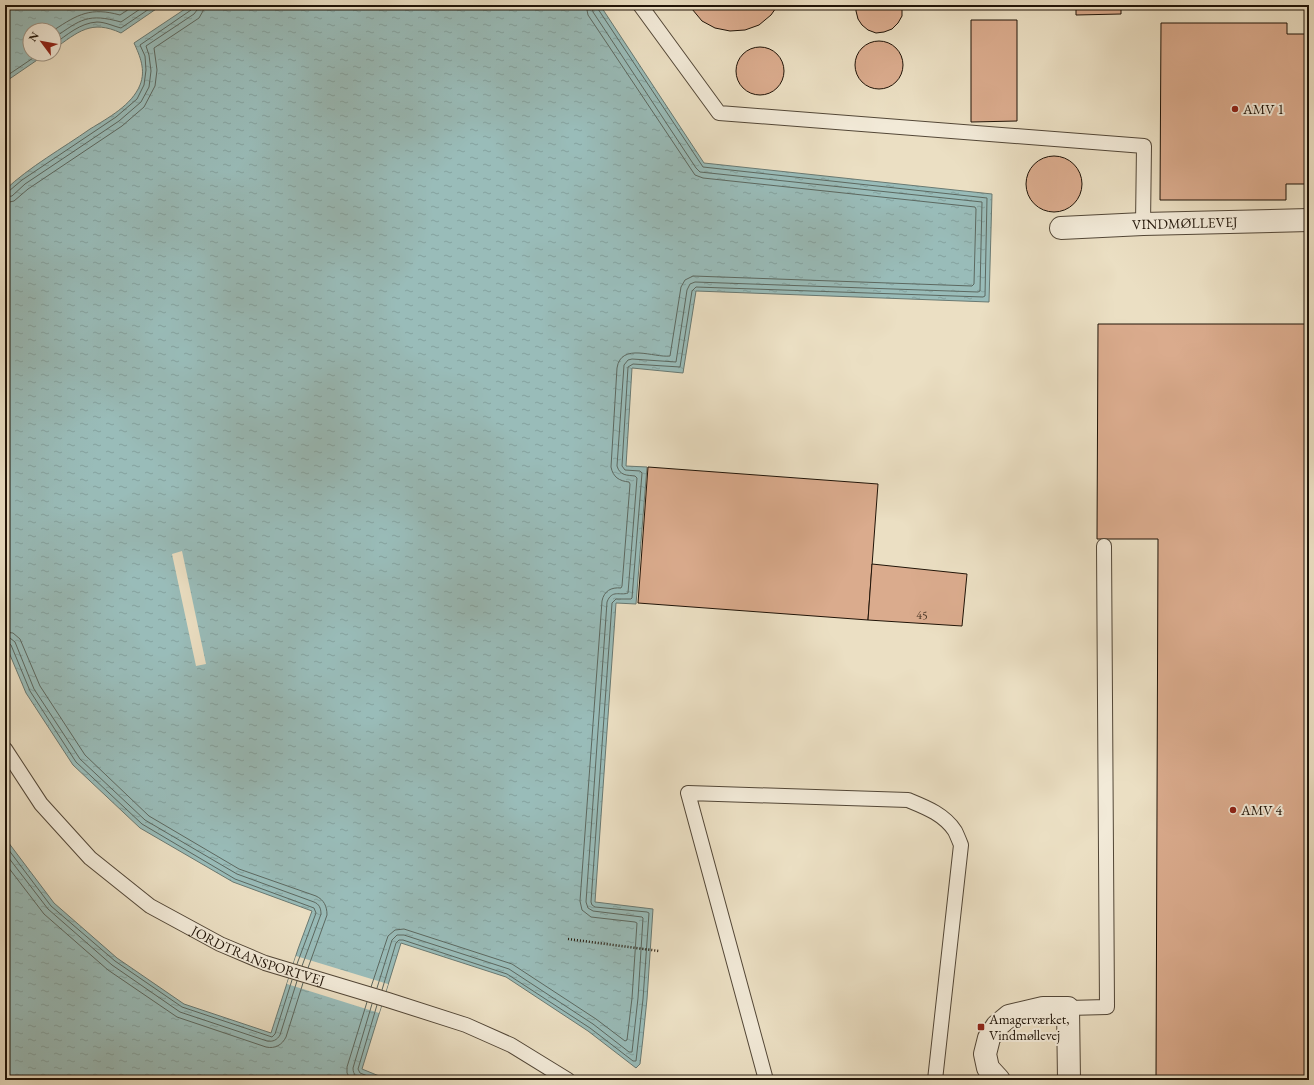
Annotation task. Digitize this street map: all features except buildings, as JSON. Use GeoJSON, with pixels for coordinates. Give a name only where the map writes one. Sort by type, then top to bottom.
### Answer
{"type":"FeatureCollection","features":[{"type":"Feature","properties":{"kind":"street","name":"VINDMØLLEVEJ"},"geometry":{"type":"LineString","coordinates":[[1061,228],[1143,224],[1309,220]]}},
{"type":"Feature","properties":{"kind":"street"},"geometry":{"type":"LineString","coordinates":[[999,1080],[988,1068],[985,1054],[989,1038],[997,1026],[1009,1016],[1043,1008],[1068,1008],[1069,1080]]}},
{"type":"Feature","properties":{"kind":"lane"},"geometry":{"type":"LineString","coordinates":[[640,5],[719,113],[1144,146],[1143,224]]}},
{"type":"Feature","properties":{"kind":"lane"},"geometry":{"type":"LineString","coordinates":[[1068,1008],[1107,1007],[1104,546]]}},
{"type":"Feature","properties":{"kind":"lane","name":"JORDTRANSPORTVEJ"},"geometry":{"type":"LineString","coordinates":[[5,749],[41,804],[90,858],[150,906],[220,944],[265,963],[466,1025],[511,1044],[568,1080]]}},
{"type":"Feature","properties":{"kind":"lane"},"geometry":{"type":"LineString","coordinates":[[766,1080],[688,793],[908,800],[926,807],[944,819],[954,830],[962,845],[935,1080]]}},
{"type":"Feature","properties":{"kind":"path"},"geometry":{"type":"LineString","coordinates":[[568,940],[659,951]]}},
{"type":"Feature","properties":{"kind":"water"},"geometry":{"type":"Polygon","coordinates":[[[5,5],[162,5],[121,33],[101,27],[93,27],[85,29],[62,43],[62,22],[22,22],[22,62],[34,62],[5,82],[5,5]]]}},
{"type":"Feature","properties":{"kind":"water"},"geometry":{"type":"Polygon","coordinates":[[[191,5],[600,5],[704,163],[992,194],[989,302],[696,291],[683,373],[632,368],[626,466],[647,467],[636,604],[616,603],[595,902],[653,909],[643,1038],[640,1064],[636,1068],[588,1031],[506,977],[401,943],[362,1069],[389,1080],[5,1080],[5,838],[54,903],[117,958],[184,1004],[271,1033],[312,911],[233,882],[140,828],[73,765],[26,693],[5,643],[5,190],[35,166],[112,116],[125,105],[136,92],[142,79],[142,63],[134,43],[191,5]]]}},
{"type":"Feature","properties":{"kind":"pier"},"geometry":{"type":"Polygon","coordinates":[[[182,551],[206,664],[196,666],[172,554],[182,551]]]}},
{"type":"Feature","properties":{"kind":"pier"},"geometry":{"type":"Polygon","coordinates":[[[296,956],[388,984],[379,1013],[287,984],[296,956]]]}},
{"type":"Feature","properties":{"kind":"place","name":"AMV 1"},"geometry":{"type":"Point","coordinates":[1235,109]}},
{"type":"Feature","properties":{"kind":"place","name":"AMV 4"},"geometry":{"type":"Point","coordinates":[1233,810]}},
{"type":"Feature","properties":{"kind":"place","name":"Amagerværket, Vindmøllevej"},"geometry":{"type":"Point","coordinates":[981,1027]}}]}
